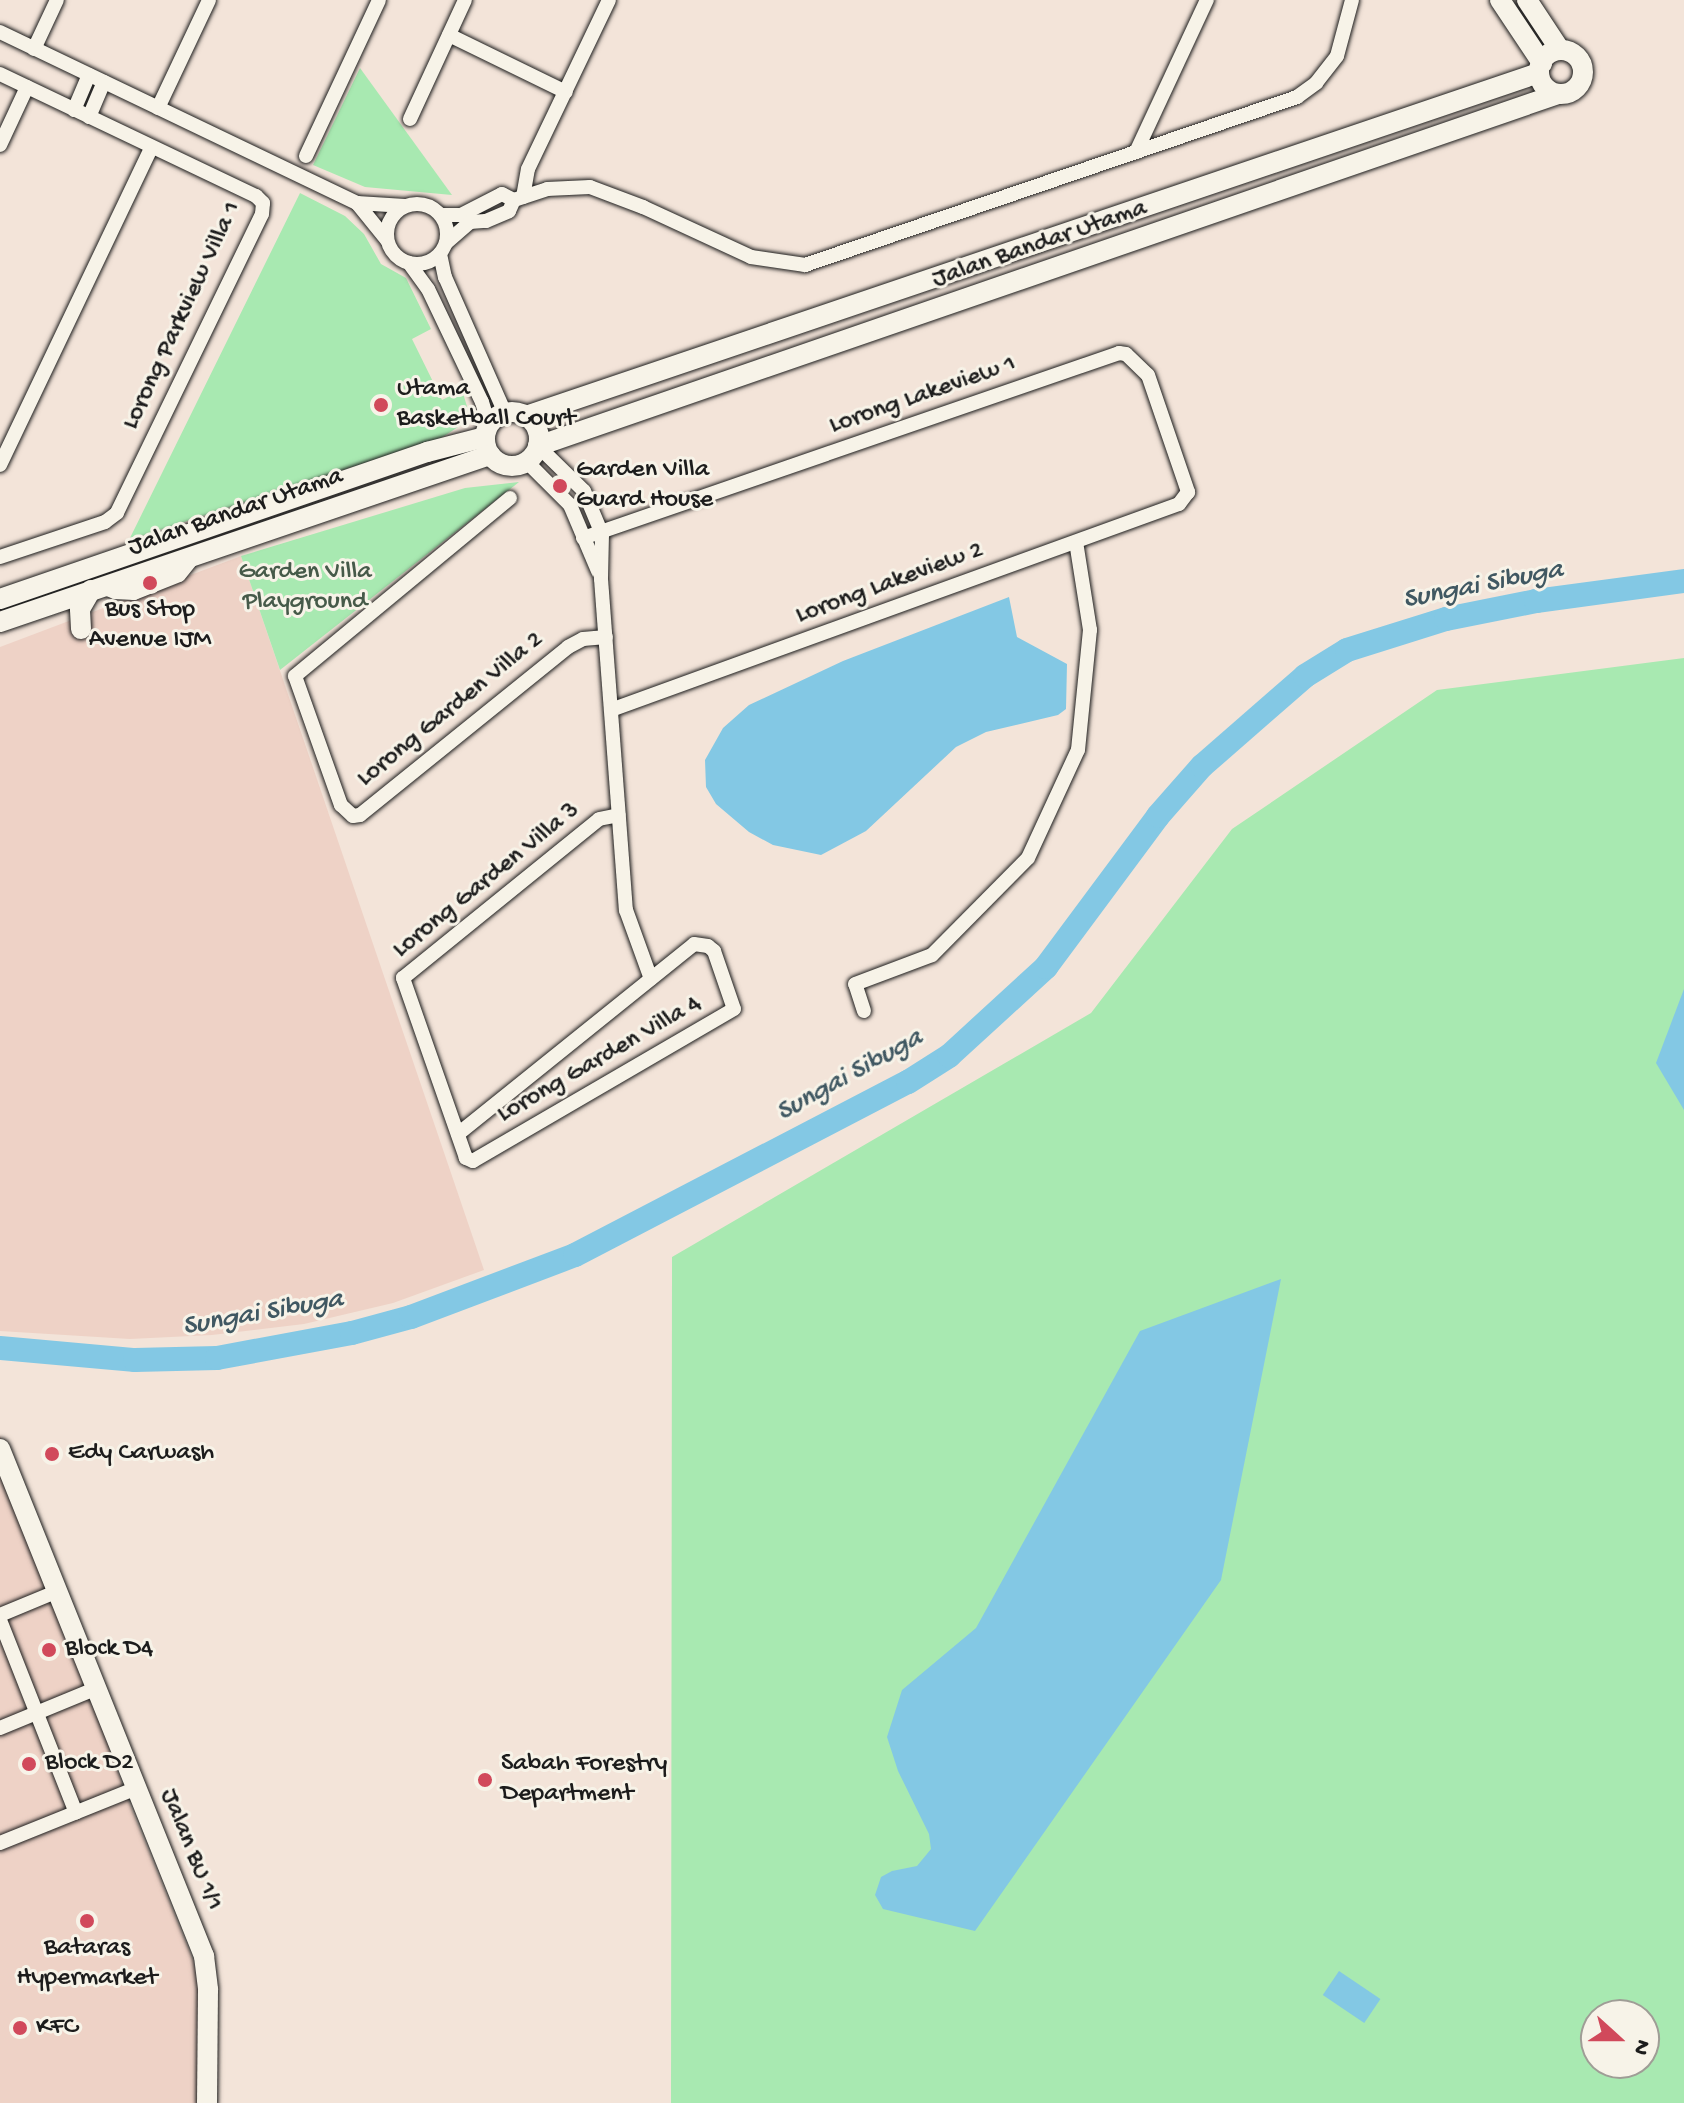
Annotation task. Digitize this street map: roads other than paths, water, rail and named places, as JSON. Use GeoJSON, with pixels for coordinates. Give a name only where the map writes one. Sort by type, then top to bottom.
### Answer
{"type":"FeatureCollection","features":[{"type":"Feature","properties":{"kind":"street"},"geometry":{"type":"LineString","coordinates":[[34,49],[57,0]]}},
{"type":"Feature","properties":{"kind":"street"},"geometry":{"type":"LineString","coordinates":[[158,108],[209,0]]}},
{"type":"Feature","properties":{"kind":"street"},"geometry":{"type":"LineString","coordinates":[[306,156],[379,0]]}},
{"type":"Feature","properties":{"kind":"street"},"geometry":{"type":"LineString","coordinates":[[410,119],[465,0]]}},
{"type":"Feature","properties":{"kind":"street"},"geometry":{"type":"LineString","coordinates":[[518,198],[528,169],[609,0]]}},
{"type":"Feature","properties":{"kind":"street"},"geometry":{"type":"LineString","coordinates":[[1136,152],[1207,0]]}},
{"type":"Feature","properties":{"kind":"street"},"geometry":{"type":"LineString","coordinates":[[357,203],[379,227],[400,259],[409,263],[426,263],[475,216],[481,202],[502,194],[518,198],[547,189],[590,187],[643,207],[751,257],[797,266],[1304,92],[1337,56],[1352,0]]}},
{"type":"Feature","properties":{"kind":"street"},"geometry":{"type":"LineString","coordinates":[[1500,0],[1540,68],[1547,89],[1558,94],[1578,86],[1583,73],[1579,59],[1560,50],[1527,0]]}},
{"type":"Feature","properties":{"kind":"street"},"geometry":{"type":"LineString","coordinates":[[0,32],[357,203],[425,204],[442,215],[475,216]]}},
{"type":"Feature","properties":{"kind":"street"},"geometry":{"type":"LineString","coordinates":[[449,35],[566,92]]}},
{"type":"Feature","properties":{"kind":"street"},"geometry":{"type":"LineString","coordinates":[[1540,68],[1549,54],[1560,50]]}},
{"type":"Feature","properties":{"kind":"street","name":"Jalan Bandar Utama"},"geometry":{"type":"LineString","coordinates":[[0,622],[195,555],[526,416],[1540,68]]}},
{"type":"Feature","properties":{"kind":"street","name":"Lorong Parkview Villa 1"},"geometry":{"type":"LineString","coordinates":[[0,74],[256,196],[263,203],[262,214],[117,513],[105,522],[0,557]]}},
{"type":"Feature","properties":{"kind":"street"},"geometry":{"type":"LineString","coordinates":[[74,110],[89,75]]}},
{"type":"Feature","properties":{"kind":"street"},"geometry":{"type":"LineString","coordinates":[[89,117],[104,82]]}},
{"type":"Feature","properties":{"kind":"street"},"geometry":{"type":"LineString","coordinates":[[0,145],[27,87]]}},
{"type":"Feature","properties":{"kind":"street","name":"Jalan Bandar Utama"},"geometry":{"type":"LineString","coordinates":[[492,432],[503,465],[1558,94]]}},
{"type":"Feature","properties":{"kind":"street"},"geometry":{"type":"LineString","coordinates":[[0,465],[152,147]]}},
{"type":"Feature","properties":{"kind":"street"},"geometry":{"type":"LineString","coordinates":[[388,243],[392,217],[405,206]]}},
{"type":"Feature","properties":{"kind":"street"},"geometry":{"type":"LineString","coordinates":[[442,215],[447,229],[443,248],[445,277],[492,432]]}},
{"type":"Feature","properties":{"kind":"street"},"geometry":{"type":"LineString","coordinates":[[409,263],[428,289],[482,402],[492,432]]}},
{"type":"Feature","properties":{"kind":"street","name":"Lorong Lakeview 1"},"geometry":{"type":"LineString","coordinates":[[583,538],[602,534],[1119,353],[1126,354],[1148,375],[1188,492],[1184,500]]}},
{"type":"Feature","properties":{"kind":"street"},"geometry":{"type":"LineString","coordinates":[[526,416],[537,429],[533,454],[570,505],[601,579]]}},
{"type":"Feature","properties":{"kind":"street"},"geometry":{"type":"LineString","coordinates":[[0,599],[492,432]]}},
{"type":"Feature","properties":{"kind":"street"},"geometry":{"type":"LineString","coordinates":[[533,454],[584,491],[602,534],[601,579],[626,910],[651,979]]}},
{"type":"Feature","properties":{"kind":"street","name":"Lorong Garden Villa 2"},"geometry":{"type":"LineString","coordinates":[[510,498],[298,670],[296,682],[341,805],[353,816],[360,815],[568,647],[583,639],[606,637]]}},
{"type":"Feature","properties":{"kind":"street","name":"Lorong Lakeview 2"},"geometry":{"type":"LineString","coordinates":[[611,710],[1184,500]]}},
{"type":"Feature","properties":{"kind":"street"},"geometry":{"type":"LineString","coordinates":[[864,1011],[855,984],[932,955],[1028,858],[1078,750],[1090,630],[1076,542]]}},
{"type":"Feature","properties":{"kind":"street"},"geometry":{"type":"LineString","coordinates":[[81,629],[80,609],[96,588]]}},
{"type":"Feature","properties":{"kind":"street"},"geometry":{"type":"LineString","coordinates":[[29,589],[59,601]]}},
{"type":"Feature","properties":{"kind":"street","name":"Lorong Garden Villa 3"},"geometry":{"type":"LineString","coordinates":[[458,1134],[403,978],[599,819],[619,815]]}},
{"type":"Feature","properties":{"kind":"street","name":"Lorong Garden Villa 4"},"geometry":{"type":"LineString","coordinates":[[694,944],[708,946],[714,951],[734,1009],[473,1161],[466,1158],[458,1134],[694,944]]}},
{"type":"Feature","properties":{"kind":"street","name":"Jalan BU 1/1"},"geometry":{"type":"LineString","coordinates":[[0,1449],[206,1965],[207,2103]]}},
{"type":"Feature","properties":{"kind":"street"},"geometry":{"type":"LineString","coordinates":[[58,1591],[0,1617],[76,1813]]}},
{"type":"Feature","properties":{"kind":"street"},"geometry":{"type":"LineString","coordinates":[[0,1728],[97,1688]]}},
{"type":"Feature","properties":{"kind":"street"},"geometry":{"type":"LineString","coordinates":[[0,1843],[137,1788]]}},
{"type":"Feature","properties":{"kind":"water"},"geometry":{"type":"Polygon","coordinates":[[[1009,597],[1017,637],[1067,664],[1066,709],[1058,715],[986,732],[956,747],[866,831],[821,855],[773,845],[749,832],[716,804],[706,787],[705,760],[723,728],[749,705],[843,661],[1009,597]]]}},
{"type":"Feature","properties":{"kind":"water"},"geometry":{"type":"Polygon","coordinates":[[[1684,989],[1684,1110],[1656,1063],[1684,989]]]}},
{"type":"Feature","properties":{"kind":"water"},"geometry":{"type":"Polygon","coordinates":[[[1281,1279],[1221,1580],[975,1931],[883,1909],[875,1895],[881,1877],[892,1871],[917,1866],[931,1849],[929,1834],[898,1771],[887,1737],[902,1690],[976,1628],[1140,1331],[1281,1279]]]}},
{"type":"Feature","properties":{"kind":"water"},"geometry":{"type":"Polygon","coordinates":[[[1339,1971],[1380,1999],[1364,2023],[1323,1995],[1339,1971]]]}},
{"type":"Feature","properties":{"kind":"waterway","name":"Sungai Sibuga"},"geometry":{"type":"LineString","coordinates":[[0,1348],[135,1360],[217,1358],[352,1333],[411,1317],[575,1255],[908,1082],[949,1056],[1046,967],[1158,816],[1202,766],[1305,676],[1347,650],[1446,619],[1536,601],[1684,581]]}},
{"type":"Feature","properties":{"kind":"place","name":"Utama Basketball Court"},"geometry":{"type":"Point","coordinates":[381,405]}},
{"type":"Feature","properties":{"kind":"place","name":"Garden Villa Guard House"},"geometry":{"type":"Point","coordinates":[560,486]}},
{"type":"Feature","properties":{"kind":"place","name":"Bus Stop Avenue IJM"},"geometry":{"type":"Point","coordinates":[150,583]}},
{"type":"Feature","properties":{"kind":"place","name":"Edy Carwash"},"geometry":{"type":"Point","coordinates":[52,1454]}},
{"type":"Feature","properties":{"kind":"place","name":"Block D4"},"geometry":{"type":"Point","coordinates":[49,1650]}},
{"type":"Feature","properties":{"kind":"place","name":"Block D2"},"geometry":{"type":"Point","coordinates":[29,1764]}},
{"type":"Feature","properties":{"kind":"place","name":"Sabah Forestry Department"},"geometry":{"type":"Point","coordinates":[485,1780]}},
{"type":"Feature","properties":{"kind":"place","name":"Bataras Hypermarket"},"geometry":{"type":"Point","coordinates":[87,1921]}},
{"type":"Feature","properties":{"kind":"place","name":"KFC"},"geometry":{"type":"Point","coordinates":[20,2028]}},
{"type":"Feature","properties":{"kind":"park label","name":"Garden Villa Playground"},"geometry":{"type":"Point","coordinates":[305,588]}}]}
